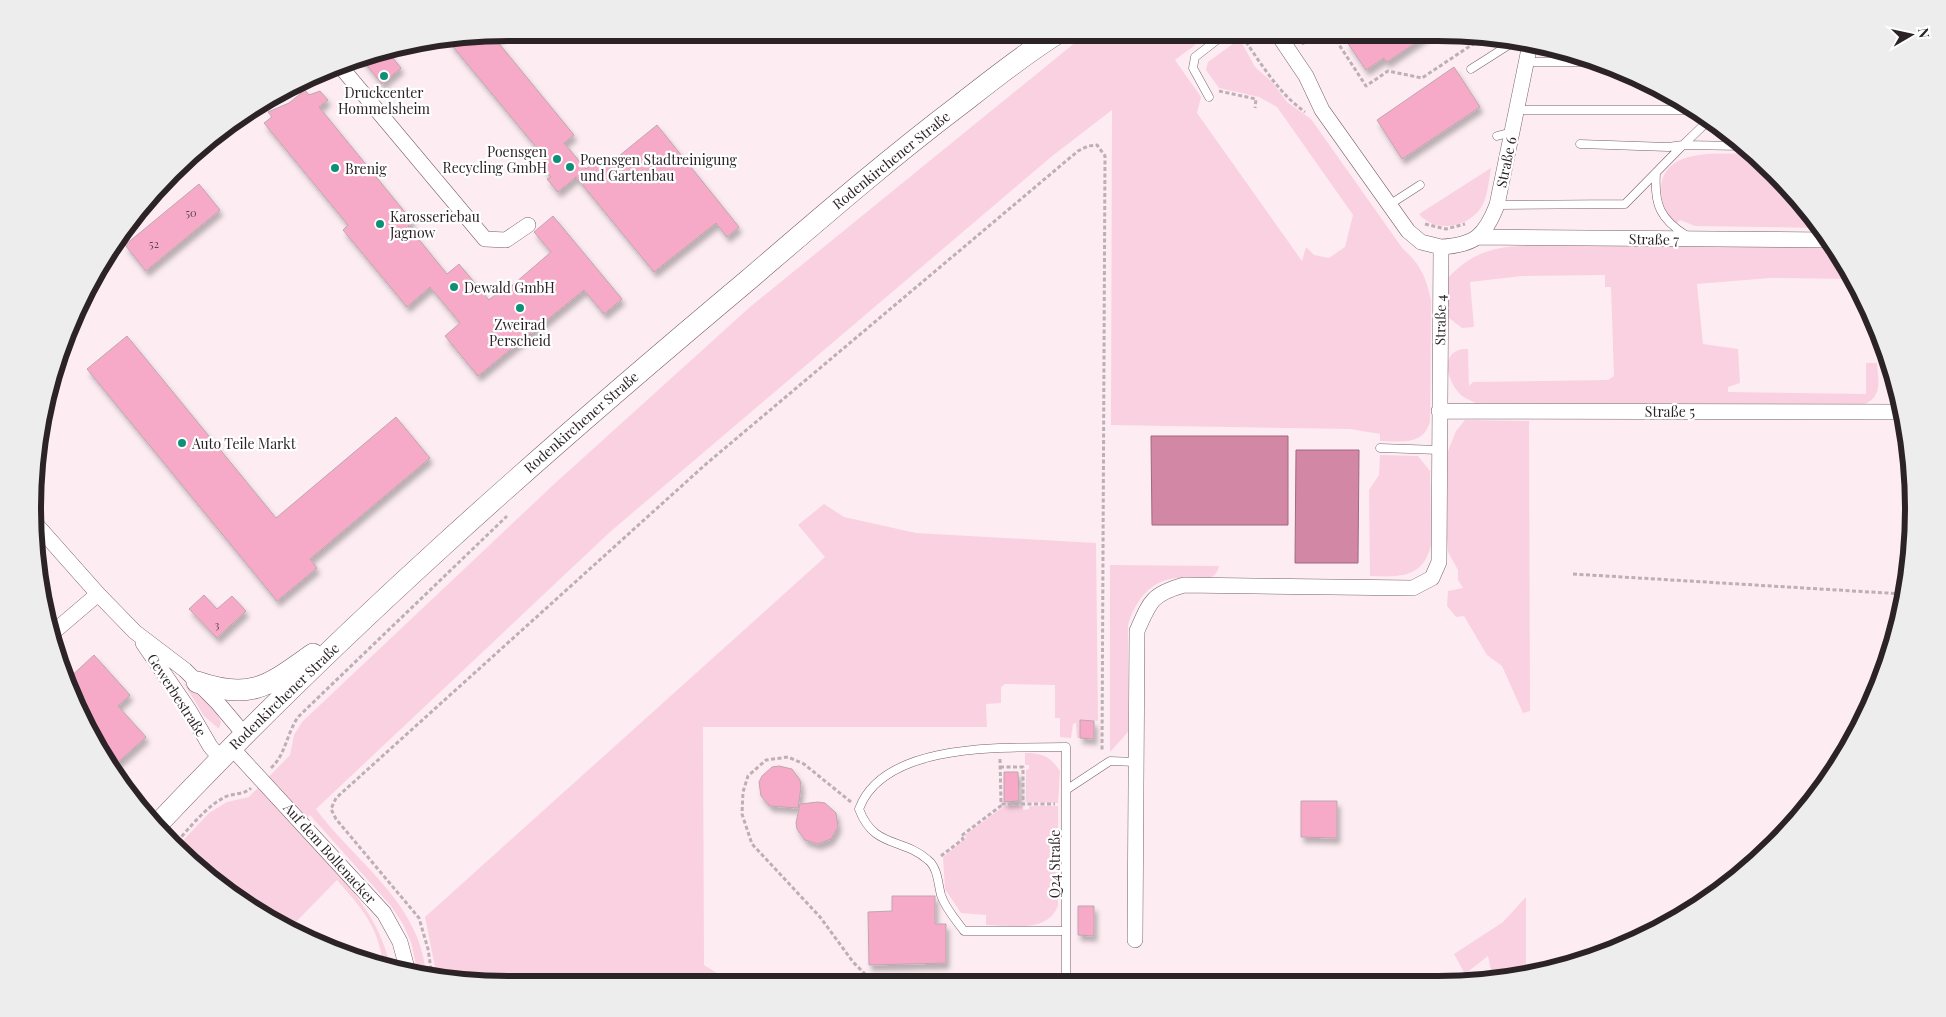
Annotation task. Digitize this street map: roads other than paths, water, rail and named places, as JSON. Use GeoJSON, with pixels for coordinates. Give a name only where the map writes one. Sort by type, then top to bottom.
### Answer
{"type":"FeatureCollection","features":[{"type":"Feature","properties":{"kind":"main road","name":"Rodenkirchener Straße"},"geometry":{"type":"LineString","coordinates":[[161,821],[232,746],[352,631],[568,431],[907,145],[1040,41]]}},
{"type":"Feature","properties":{"kind":"main road"},"geometry":{"type":"LineString","coordinates":[[197,682],[236,691],[260,688],[324,646],[352,631]]}},
{"type":"Feature","properties":{"kind":"street"},"geometry":{"type":"LineString","coordinates":[[1282,41],[1306,76],[1322,110],[1395,201],[1408,231],[1421,242],[1441,247],[1464,244],[1479,237]]}},
{"type":"Feature","properties":{"kind":"street","name":"Straße 6"},"geometry":{"type":"LineString","coordinates":[[1479,237],[1490,223],[1497,205],[1529,50]]}},
{"type":"Feature","properties":{"kind":"street"},"geometry":{"type":"LineString","coordinates":[[344,71],[486,239],[506,240],[528,225]]}},
{"type":"Feature","properties":{"kind":"street","name":"Straße 7"},"geometry":{"type":"LineString","coordinates":[[1479,237],[1820,240]]}},
{"type":"Feature","properties":{"kind":"street","name":"Straße 4"},"geometry":{"type":"LineString","coordinates":[[1136,762],[1136,630],[1148,605],[1163,591],[1184,585],[1413,588],[1432,578],[1439,562],[1441,247]]}},
{"type":"Feature","properties":{"kind":"street","name":"Straße 5"},"geometry":{"type":"LineString","coordinates":[[1439,411],[1895,412]]}},
{"type":"Feature","properties":{"kind":"street","name":"Gewerbestraße"},"geometry":{"type":"LineString","coordinates":[[42,531],[98,594],[136,632],[232,746]]}},
{"type":"Feature","properties":{"kind":"street"},"geometry":{"type":"LineString","coordinates":[[57,628],[98,594]]}},
{"type":"Feature","properties":{"kind":"street","name":"Gewerbestraße"},"geometry":{"type":"LineString","coordinates":[[136,632],[197,682],[232,746]]}},
{"type":"Feature","properties":{"kind":"street","name":"Auf dem Bollenacker"},"geometry":{"type":"LineString","coordinates":[[232,746],[384,913],[400,942],[406,964]]}},
{"type":"Feature","properties":{"kind":"street"},"geometry":{"type":"LineString","coordinates":[[1135,940],[1136,762]]}},
{"type":"Feature","properties":{"kind":"lane"},"geometry":{"type":"LineString","coordinates":[[1209,97],[1193,68],[1195,58],[1216,41]]}},
{"type":"Feature","properties":{"kind":"lane"},"geometry":{"type":"LineString","coordinates":[[1470,69],[1506,46]]}},
{"type":"Feature","properties":{"kind":"lane"},"geometry":{"type":"LineString","coordinates":[[1526,62],[1575,62]]}},
{"type":"Feature","properties":{"kind":"lane"},"geometry":{"type":"LineString","coordinates":[[1516,110],[1681,110]]}},
{"type":"Feature","properties":{"kind":"lane"},"geometry":{"type":"LineString","coordinates":[[1497,205],[1625,204],[1704,125]]}},
{"type":"Feature","properties":{"kind":"lane"},"geometry":{"type":"LineString","coordinates":[[1497,136],[1512,132]]}},
{"type":"Feature","properties":{"kind":"lane"},"geometry":{"type":"LineString","coordinates":[[1580,144],[1668,147],[1683,145],[1732,146]]}},
{"type":"Feature","properties":{"kind":"lane"},"geometry":{"type":"LineString","coordinates":[[1656,173],[1655,193],[1660,212],[1672,227],[1693,240]]}},
{"type":"Feature","properties":{"kind":"lane"},"geometry":{"type":"LineString","coordinates":[[1395,201],[1420,185]]}},
{"type":"Feature","properties":{"kind":"lane"},"geometry":{"type":"LineString","coordinates":[[1380,448],[1439,450]]}},
{"type":"Feature","properties":{"kind":"lane","name":"Q24 Straße"},"geometry":{"type":"LineString","coordinates":[[1066,931],[964,931],[942,896],[937,875],[929,860],[909,848],[873,833],[863,820],[859,809],[864,798],[876,783],[900,768],[946,753],[1066,747],[1066,790],[1066,804],[1066,931],[1066,976]]}},
{"type":"Feature","properties":{"kind":"lane"},"geometry":{"type":"LineString","coordinates":[[1066,790],[1102,765],[1110,762],[1136,762]]}},
{"type":"Feature","properties":{"kind":"place","name":"Druckcenter Hommelsheim"},"geometry":{"type":"Point","coordinates":[384,76]}},
{"type":"Feature","properties":{"kind":"place","name":"Poensgen Recycling GmbH"},"geometry":{"type":"Point","coordinates":[557,159]}},
{"type":"Feature","properties":{"kind":"place","name":"Poensgen Stadtreinigung und Gartenbau"},"geometry":{"type":"Point","coordinates":[570,167]}},
{"type":"Feature","properties":{"kind":"place","name":"Brenig"},"geometry":{"type":"Point","coordinates":[335,168]}},
{"type":"Feature","properties":{"kind":"place","name":"Karosseriebau Jagnow"},"geometry":{"type":"Point","coordinates":[380,224]}},
{"type":"Feature","properties":{"kind":"place","name":"Dewald GmbH"},"geometry":{"type":"Point","coordinates":[454,287]}},
{"type":"Feature","properties":{"kind":"place","name":"Zweirad Perscheid"},"geometry":{"type":"Point","coordinates":[520,308]}},
{"type":"Feature","properties":{"kind":"place","name":"Auto Teile Markt"},"geometry":{"type":"Point","coordinates":[182,443]}}]}
